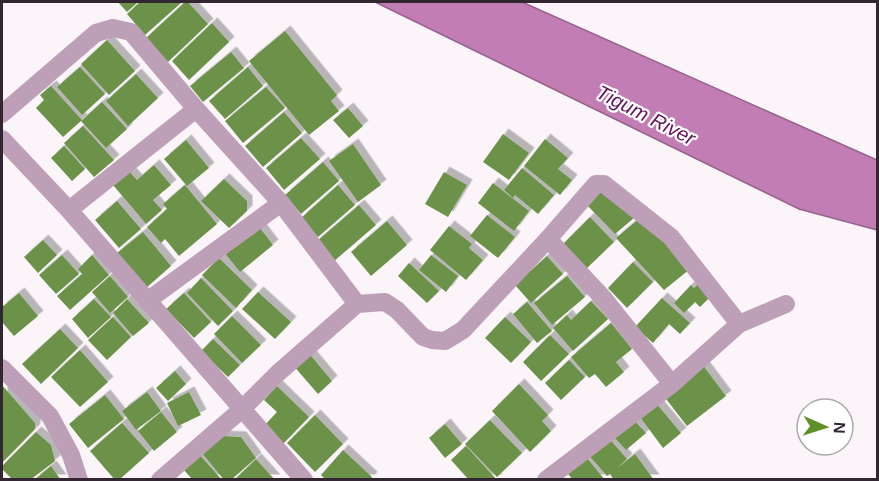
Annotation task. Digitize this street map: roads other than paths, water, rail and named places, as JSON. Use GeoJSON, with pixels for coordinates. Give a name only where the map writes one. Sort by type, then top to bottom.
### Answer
{"type":"FeatureCollection","features":[{"type":"Feature","properties":{"kind":"street"},"geometry":{"type":"LineString","coordinates":[[2,114],[96,33],[113,28],[131,32],[196,109],[281,203],[357,304]]}},
{"type":"Feature","properties":{"kind":"street"},"geometry":{"type":"LineString","coordinates":[[69,210],[196,109]]}},
{"type":"Feature","properties":{"kind":"street"},"geometry":{"type":"LineString","coordinates":[[2,139],[69,210],[304,480]]}},
{"type":"Feature","properties":{"kind":"street"},"geometry":{"type":"LineString","coordinates":[[160,480],[357,304],[385,302],[398,310],[423,337],[432,340],[445,341],[462,330],[548,239],[596,184],[604,184],[671,237],[740,324]]}},
{"type":"Feature","properties":{"kind":"street"},"geometry":{"type":"LineString","coordinates":[[147,301],[281,203]]}},
{"type":"Feature","properties":{"kind":"street"},"geometry":{"type":"LineString","coordinates":[[548,239],[605,300],[672,384]]}},
{"type":"Feature","properties":{"kind":"street"},"geometry":{"type":"LineString","coordinates":[[546,480],[672,384],[740,324],[786,304]]}},
{"type":"Feature","properties":{"kind":"street"},"geometry":{"type":"LineString","coordinates":[[2,368],[50,416],[71,455],[79,480]]}},
{"type":"Feature","properties":{"kind":"water","name":"Tigum River"},"geometry":{"type":"Polygon","coordinates":[[[375,2],[522,2],[877,160],[877,230],[799,209],[375,2]]]}}]}
